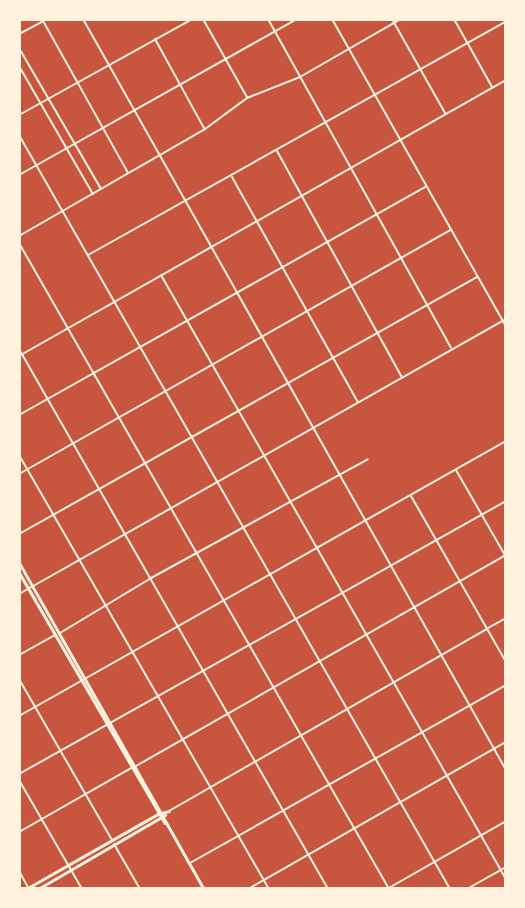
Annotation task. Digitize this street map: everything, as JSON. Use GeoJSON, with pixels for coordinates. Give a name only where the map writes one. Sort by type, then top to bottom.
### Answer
{"type":"FeatureCollection","features":[{"type":"Feature","properties":{"kind":"main road"},"geometry":{"type":"LineString","coordinates":[[19,562],[136,766],[161,816]]}},
{"type":"Feature","properties":{"kind":"main road"},"geometry":{"type":"LineString","coordinates":[[19,572],[31,587]]}},
{"type":"Feature","properties":{"kind":"main road"},"geometry":{"type":"LineString","coordinates":[[58,634],[131,768],[204,889]]}},
{"type":"Feature","properties":{"kind":"main road"},"geometry":{"type":"LineString","coordinates":[[38,889],[169,811]]}},
{"type":"Feature","properties":{"kind":"main road"},"geometry":{"type":"LineString","coordinates":[[28,888],[112,840],[161,816]]}},
{"type":"Feature","properties":{"kind":"street"},"geometry":{"type":"LineString","coordinates":[[83,19],[235,294],[506,770]]}},
{"type":"Feature","properties":{"kind":"street"},"geometry":{"type":"LineString","coordinates":[[19,115],[192,19]]}},
{"type":"Feature","properties":{"kind":"street"},"geometry":{"type":"LineString","coordinates":[[203,19],[247,97]]}},
{"type":"Feature","properties":{"kind":"street"},"geometry":{"type":"LineString","coordinates":[[268,19],[452,349]]}},
{"type":"Feature","properties":{"kind":"street"},"geometry":{"type":"LineString","coordinates":[[19,175],[297,19]]}},
{"type":"Feature","properties":{"kind":"street"},"geometry":{"type":"LineString","coordinates":[[332,19],[506,327]]}},
{"type":"Feature","properties":{"kind":"street"},"geometry":{"type":"LineString","coordinates":[[392,19],[446,114]]}},
{"type":"Feature","properties":{"kind":"street"},"geometry":{"type":"LineString","coordinates":[[19,236],[205,129],[247,97],[300,77],[401,19]]}},
{"type":"Feature","properties":{"kind":"street"},"geometry":{"type":"LineString","coordinates":[[454,19],[492,88]]}},
{"type":"Feature","properties":{"kind":"street"},"geometry":{"type":"LineString","coordinates":[[19,34],[43,20],[129,174]]}},
{"type":"Feature","properties":{"kind":"street"},"geometry":{"type":"LineString","coordinates":[[88,255],[506,21]]}},
{"type":"Feature","properties":{"kind":"street"},"geometry":{"type":"LineString","coordinates":[[155,39],[205,129]]}},
{"type":"Feature","properties":{"kind":"street"},"geometry":{"type":"LineString","coordinates":[[19,48],[102,190]]}},
{"type":"Feature","properties":{"kind":"street"},"geometry":{"type":"LineString","coordinates":[[19,66],[93,194]]}},
{"type":"Feature","properties":{"kind":"street"},"geometry":{"type":"LineString","coordinates":[[21,355],[506,80]]}},
{"type":"Feature","properties":{"kind":"street"},"geometry":{"type":"LineString","coordinates":[[19,135],[450,889]]}},
{"type":"Feature","properties":{"kind":"street"},"geometry":{"type":"LineString","coordinates":[[277,150],[402,377]]}},
{"type":"Feature","properties":{"kind":"street"},"geometry":{"type":"LineString","coordinates":[[231,176],[357,402]]}},
{"type":"Feature","properties":{"kind":"street"},"geometry":{"type":"LineString","coordinates":[[19,415],[48,396],[94,373],[426,187]]}},
{"type":"Feature","properties":{"kind":"street"},"geometry":{"type":"LineString","coordinates":[[19,474],[451,230]]}},
{"type":"Feature","properties":{"kind":"street"},"geometry":{"type":"LineString","coordinates":[[19,243],[388,888],[506,821]]}},
{"type":"Feature","properties":{"kind":"street"},"geometry":{"type":"LineString","coordinates":[[161,275],[340,594],[506,879]]}},
{"type":"Feature","properties":{"kind":"street"},"geometry":{"type":"LineString","coordinates":[[19,534],[477,276]]}},
{"type":"Feature","properties":{"kind":"street"},"geometry":{"type":"LineString","coordinates":[[19,594],[504,320]]}},
{"type":"Feature","properties":{"kind":"street"},"geometry":{"type":"LineString","coordinates":[[19,349],[328,889]]}},
{"type":"Feature","properties":{"kind":"street"},"geometry":{"type":"LineString","coordinates":[[19,716],[506,441]]}},
{"type":"Feature","properties":{"kind":"street"},"geometry":{"type":"LineString","coordinates":[[19,455],[269,889]]}},
{"type":"Feature","properties":{"kind":"street"},"geometry":{"type":"LineString","coordinates":[[19,655],[151,578],[245,529],[368,459]]}},
{"type":"Feature","properties":{"kind":"street"},"geometry":{"type":"LineString","coordinates":[[19,832],[505,556],[456,469]]}},
{"type":"Feature","properties":{"kind":"street"},"geometry":{"type":"LineString","coordinates":[[410,495],[506,662]]}},
{"type":"Feature","properties":{"kind":"street"},"geometry":{"type":"LineString","coordinates":[[19,774],[506,501]]}},
{"type":"Feature","properties":{"kind":"street"},"geometry":{"type":"LineString","coordinates":[[169,811],[506,618]]}},
{"type":"Feature","properties":{"kind":"street"},"geometry":{"type":"LineString","coordinates":[[19,679],[141,889]]}},
{"type":"Feature","properties":{"kind":"street"},"geometry":{"type":"LineString","coordinates":[[189,864],[506,685]]}},
{"type":"Feature","properties":{"kind":"street"},"geometry":{"type":"LineString","coordinates":[[248,889],[506,742]]}},
{"type":"Feature","properties":{"kind":"street"},"geometry":{"type":"LineString","coordinates":[[19,780],[82,889]]}},
{"type":"Feature","properties":{"kind":"street"},"geometry":{"type":"LineString","coordinates":[[467,889],[506,867]]}},
{"type":"Feature","properties":{"kind":"street"},"geometry":{"type":"LineString","coordinates":[[19,871],[28,888]]}}]}
